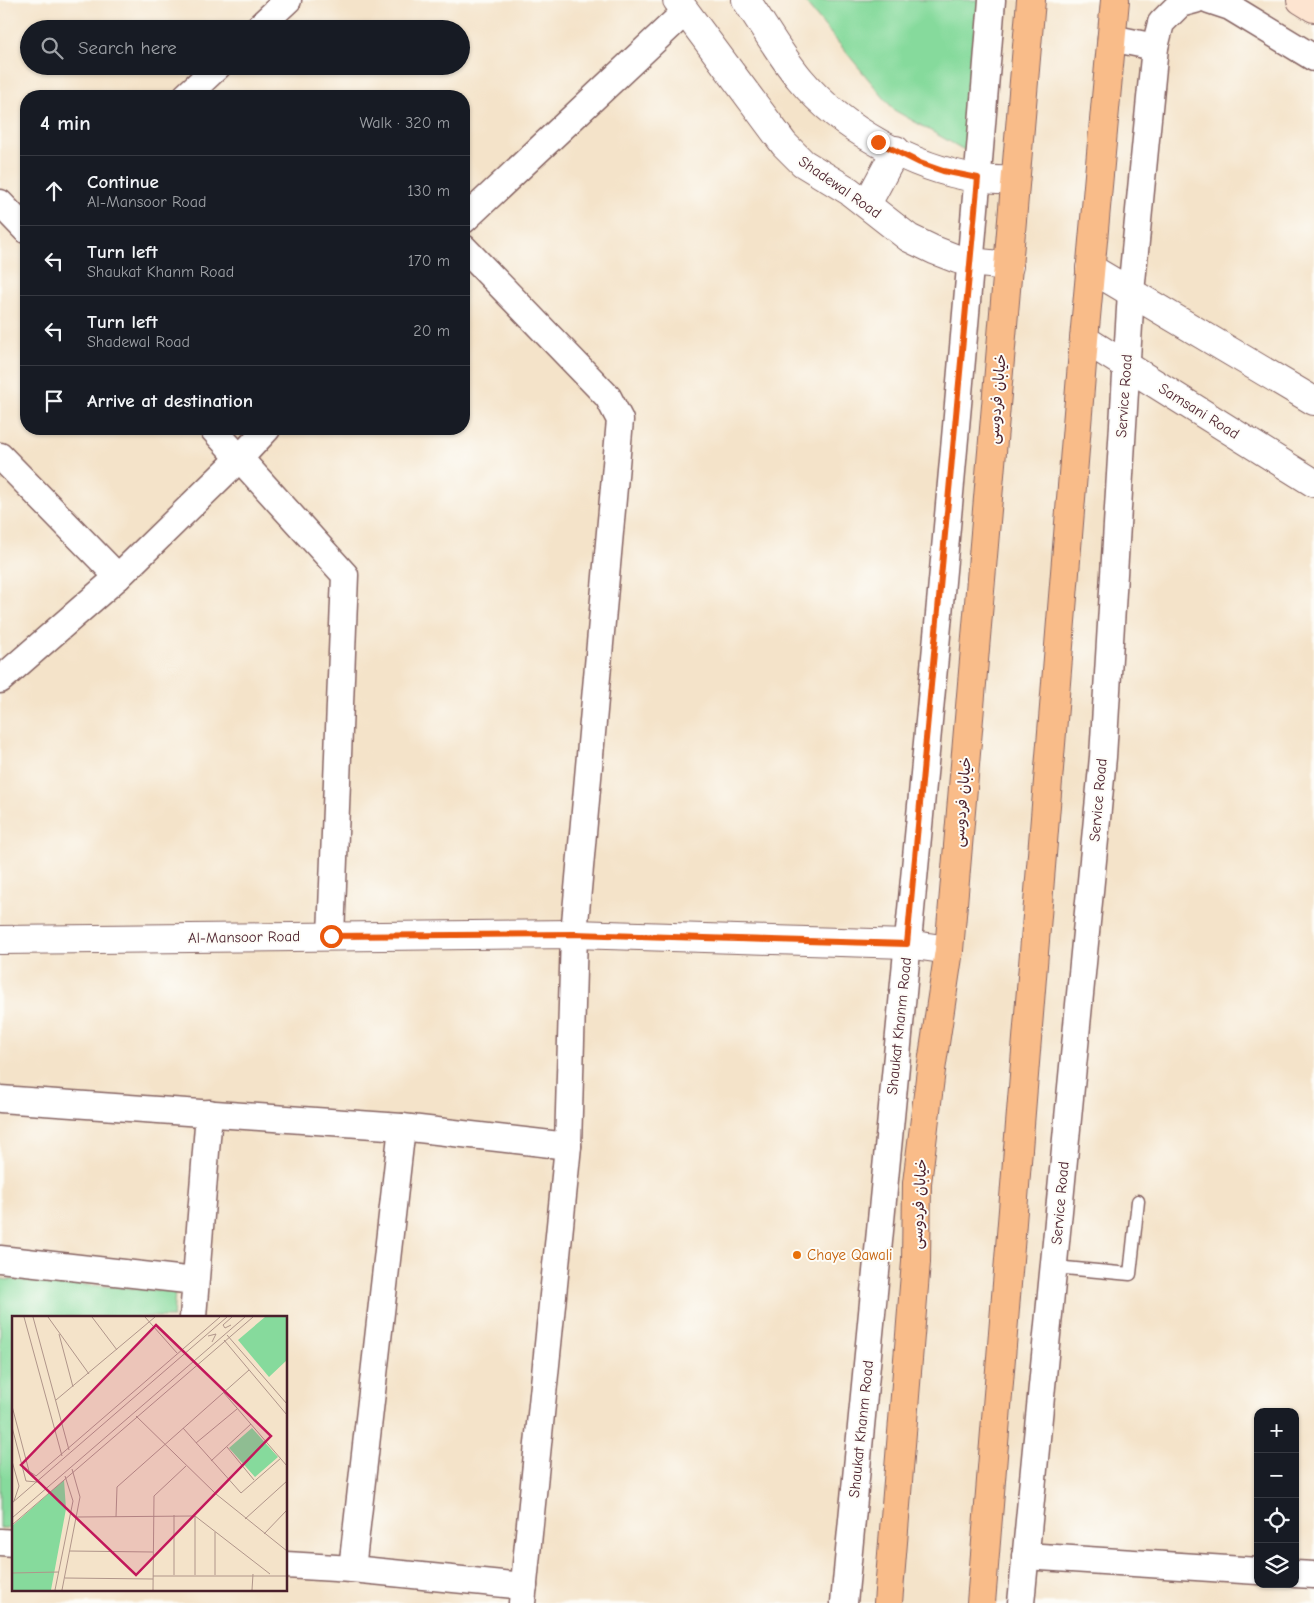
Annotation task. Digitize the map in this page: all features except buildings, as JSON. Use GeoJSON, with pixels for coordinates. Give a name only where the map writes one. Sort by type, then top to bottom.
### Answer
{"type":"FeatureCollection","features":[{"type":"Feature","properties":{"kind":"main road","name":"خیابان فردوسی"},"geometry":{"type":"LineString","coordinates":[[888,1603],[916,1262],[917,1183],[931,1070],[949,950],[1031,0]]}},
{"type":"Feature","properties":{"kind":"main road"},"geometry":{"type":"LineString","coordinates":[[982,1603],[1084,339],[1115,0]]}},
{"type":"Feature","properties":{"kind":"main road"},"geometry":{"type":"LineString","coordinates":[[1301,0],[1314,8]]}},
{"type":"Feature","properties":{"kind":"street"},"geometry":{"type":"LineString","coordinates":[[267,20],[288,0]]}},
{"type":"Feature","properties":{"kind":"street"},"geometry":{"type":"LineString","coordinates":[[746,0],[800,78],[823,103],[859,130],[920,163],[943,171],[978,178],[1015,181]]}},
{"type":"Feature","properties":{"kind":"street","name":"Shaukat Khanm Road"},"geometry":{"type":"LineString","coordinates":[[844,1603],[978,178],[992,0]]}},
{"type":"Feature","properties":{"kind":"street"},"geometry":{"type":"LineString","coordinates":[[1209,0],[1230,7],[1314,58]]}},
{"type":"Feature","properties":{"kind":"street","name":"Service Road"},"geometry":{"type":"LineString","coordinates":[[1021,1603],[1102,757],[1131,292],[1154,47],[1161,22],[1187,2]]}},
{"type":"Feature","properties":{"kind":"street"},"geometry":{"type":"LineString","coordinates":[[470,214],[681,6]]}},
{"type":"Feature","properties":{"kind":"street","name":"Shadewal Road"},"geometry":{"type":"LineString","coordinates":[[681,6],[784,144],[803,163],[867,204],[910,238],[934,250],[970,262],[1009,266]]}},
{"type":"Feature","properties":{"kind":"street"},"geometry":{"type":"LineString","coordinates":[[1111,38],[1154,47]]}},
{"type":"Feature","properties":{"kind":"street"},"geometry":{"type":"LineString","coordinates":[[192,90],[208,75]]}},
{"type":"Feature","properties":{"kind":"street"},"geometry":{"type":"LineString","coordinates":[[867,204],[896,150]]}},
{"type":"Feature","properties":{"kind":"street"},"geometry":{"type":"LineString","coordinates":[[0,203],[20,224]]}},
{"type":"Feature","properties":{"kind":"street"},"geometry":{"type":"LineString","coordinates":[[288,1565],[352,1569],[523,1595],[568,1146],[574,934],[620,420],[608,397],[470,254]]}},
{"type":"Feature","properties":{"kind":"street"},"geometry":{"type":"LineString","coordinates":[[1090,268],[1314,401]]}},
{"type":"Feature","properties":{"kind":"street","name":"Samsani Road"},"geometry":{"type":"LineString","coordinates":[[1084,339],[1314,483]]}},
{"type":"Feature","properties":{"kind":"street"},"geometry":{"type":"LineString","coordinates":[[219,435],[345,575],[331,936]]}},
{"type":"Feature","properties":{"kind":"street"},"geometry":{"type":"LineString","coordinates":[[0,680],[118,577],[261,435]]}},
{"type":"Feature","properties":{"kind":"street"},"geometry":{"type":"LineString","coordinates":[[0,456],[118,577]]}},
{"type":"Feature","properties":{"kind":"street","name":"Al-Mansoor Road"},"geometry":{"type":"LineString","coordinates":[[0,940],[574,934],[907,944],[949,950]]}},
{"type":"Feature","properties":{"kind":"street"},"geometry":{"type":"LineString","coordinates":[[0,1099],[402,1127],[568,1146]]}},
{"type":"Feature","properties":{"kind":"street"},"geometry":{"type":"LineString","coordinates":[[193,1316],[209,1113]]}},
{"type":"Feature","properties":{"kind":"street"},"geometry":{"type":"LineString","coordinates":[[352,1569],[402,1127]]}},
{"type":"Feature","properties":{"kind":"street"},"geometry":{"type":"LineString","coordinates":[[0,1259],[195,1281]]}},
{"type":"Feature","properties":{"kind":"street"},"geometry":{"type":"LineString","coordinates":[[1025,1556],[1254,1571]]}},
{"type":"Feature","properties":{"kind":"street"},"geometry":{"type":"LineString","coordinates":[[1299,1574],[1314,1575]]}},
{"type":"Feature","properties":{"kind":"lane"},"geometry":{"type":"LineString","coordinates":[[1054,1267],[1130,1274],[1138,1201]]}},
{"type":"Feature","properties":{"kind":"green space"},"geometry":{"type":"Polygon","coordinates":[[[803,0],[982,0],[968,152],[894,110],[803,0]]]}},
{"type":"Feature","properties":{"kind":"green space"},"geometry":{"type":"Polygon","coordinates":[[[0,1279],[175,1291],[173,1316],[12,1316],[12,1528],[0,1528],[0,1279]]]}},
{"type":"Feature","properties":{"kind":"place","name":"Chaye Qawali"},"geometry":{"type":"Point","coordinates":[797,1255]}},
{"type":"Feature","properties":{"kind":"route"},"geometry":{"type":"LineString","coordinates":[[331,936],[574,934],[907,944],[978,178],[943,171],[920,163],[878,142]]}}]}
